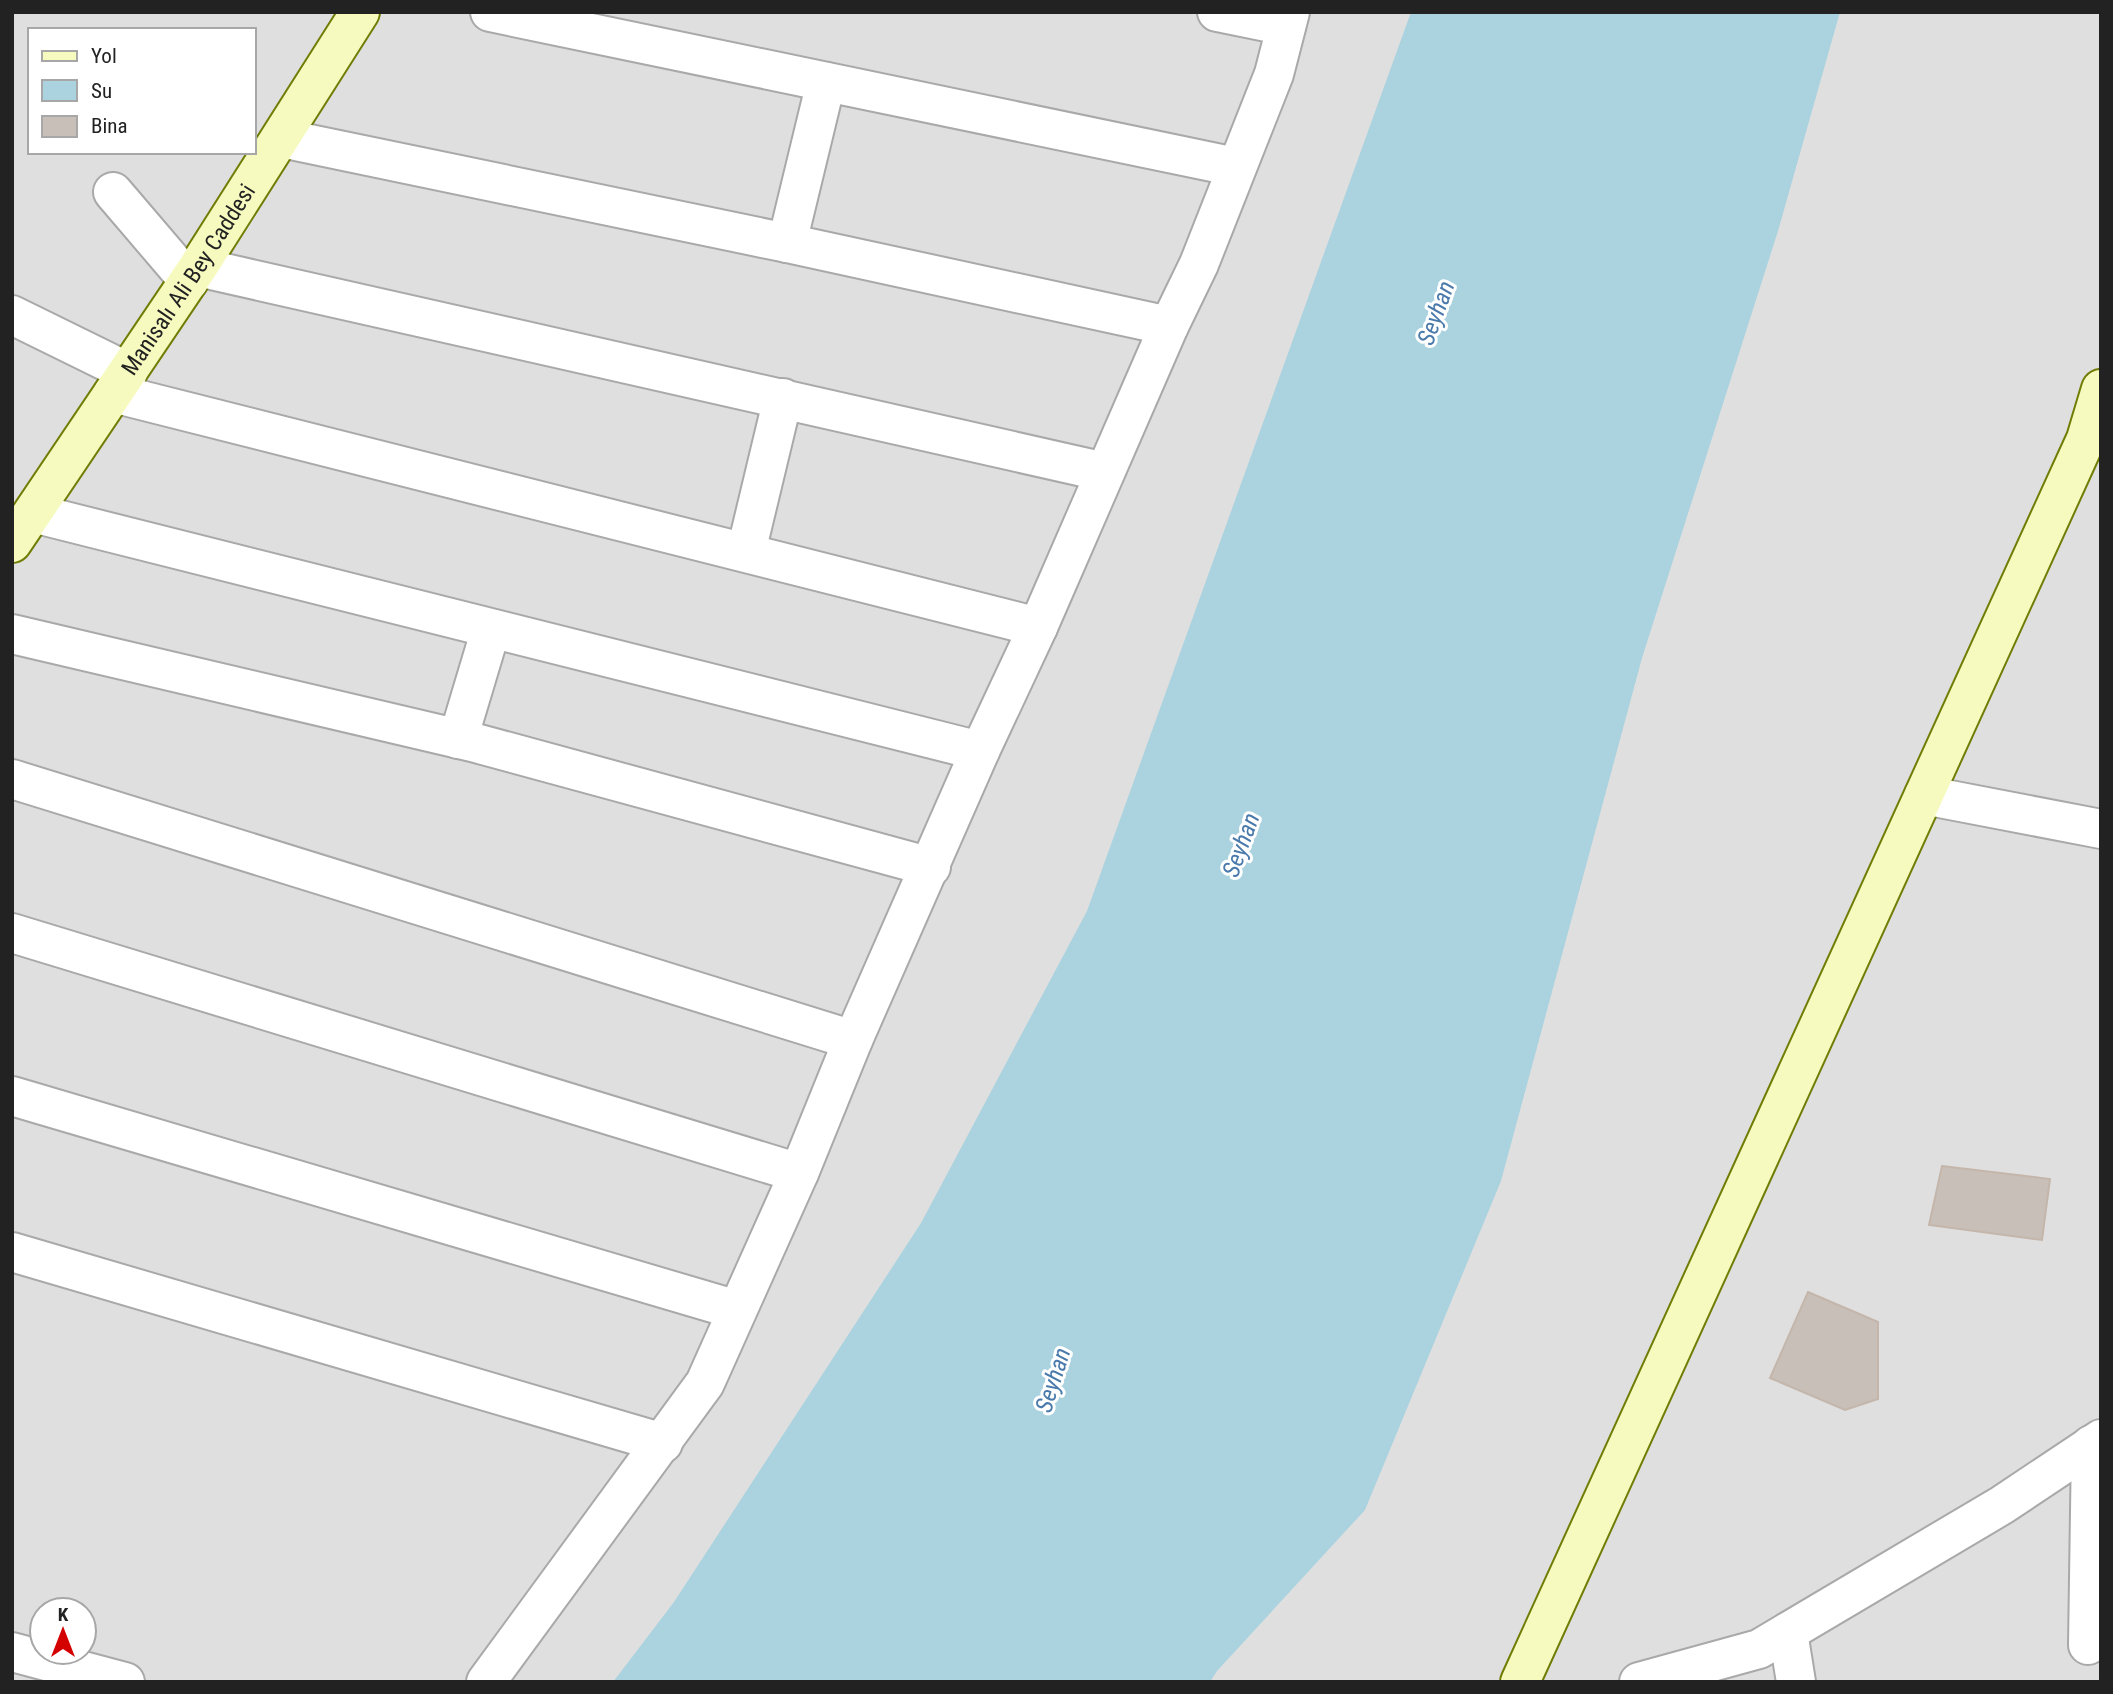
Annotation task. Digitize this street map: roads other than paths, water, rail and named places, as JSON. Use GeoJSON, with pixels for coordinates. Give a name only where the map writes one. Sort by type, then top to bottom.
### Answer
{"type":"FeatureCollection","features":[{"type":"Feature","properties":{"kind":"main road","name":"Manisalı Ali Bey Caddesi"},"geometry":{"type":"LineString","coordinates":[[23,528],[193,274],[360,12]]}},
{"type":"Feature","properties":{"kind":"main road"},"geometry":{"type":"LineString","coordinates":[[1520,1682],[2086,439],[2101,389]]}},
{"type":"Feature","properties":{"kind":"street"},"geometry":{"type":"LineString","coordinates":[[490,12],[1236,167]]}},
{"type":"Feature","properties":{"kind":"street"},"geometry":{"type":"LineString","coordinates":[[486,1682],[705,1383],[799,1173],[853,1040],[1169,326],[1199,264],[1274,74],[1288,19],[1217,12]]}},
{"type":"Feature","properties":{"kind":"street"},"geometry":{"type":"LineString","coordinates":[[787,243],[826,82]]}},
{"type":"Feature","properties":{"kind":"street"},"geometry":{"type":"LineString","coordinates":[[281,138],[1169,326]]}},
{"type":"Feature","properties":{"kind":"street"},"geometry":{"type":"LineString","coordinates":[[113,192],[193,274],[783,398],[1105,472]]}},
{"type":"Feature","properties":{"kind":"street"},"geometry":{"type":"LineString","coordinates":[[12,315],[121,382],[746,552],[1038,627]]}},
{"type":"Feature","properties":{"kind":"street"},"geometry":{"type":"LineString","coordinates":[[746,552],[783,398]]}},
{"type":"Feature","properties":{"kind":"street"},"geometry":{"type":"LineString","coordinates":[[23,528],[491,629],[981,751]]}},
{"type":"Feature","properties":{"kind":"street"},"geometry":{"type":"LineString","coordinates":[[458,739],[491,629]]}},
{"type":"Feature","properties":{"kind":"street"},"geometry":{"type":"LineString","coordinates":[[12,634],[458,739],[931,867]]}},
{"type":"Feature","properties":{"kind":"street"},"geometry":{"type":"LineString","coordinates":[[12,779],[853,1040]]}},
{"type":"Feature","properties":{"kind":"street"},"geometry":{"type":"LineString","coordinates":[[1924,795],[2101,829]]}},
{"type":"Feature","properties":{"kind":"street"},"geometry":{"type":"LineString","coordinates":[[12,933],[799,1173]]}},
{"type":"Feature","properties":{"kind":"street"},"geometry":{"type":"LineString","coordinates":[[12,1096],[737,1310]]}},
{"type":"Feature","properties":{"kind":"street"},"geometry":{"type":"LineString","coordinates":[[12,1252],[663,1443]]}},
{"type":"Feature","properties":{"kind":"street"},"geometry":{"type":"LineString","coordinates":[[1639,1682],[1759,1649],[2002,1505],[2096,1442]]}},
{"type":"Feature","properties":{"kind":"street"},"geometry":{"type":"LineString","coordinates":[[2088,1645],[2096,1442]]}},
{"type":"Feature","properties":{"kind":"street"},"geometry":{"type":"LineString","coordinates":[[1788,1632],[1796,1682]]}},
{"type":"Feature","properties":{"kind":"street"},"geometry":{"type":"LineString","coordinates":[[12,1652],[125,1682]]}},
{"type":"Feature","properties":{"kind":"water","name":"Seyhan"},"geometry":{"type":"Polygon","coordinates":[[[1411,12],[1840,12],[1778,231],[1642,658],[1501,1181],[1365,1510],[1217,1671],[1210,1682],[613,1682],[674,1602],[921,1223],[1087,911],[1411,12]]]}}]}
